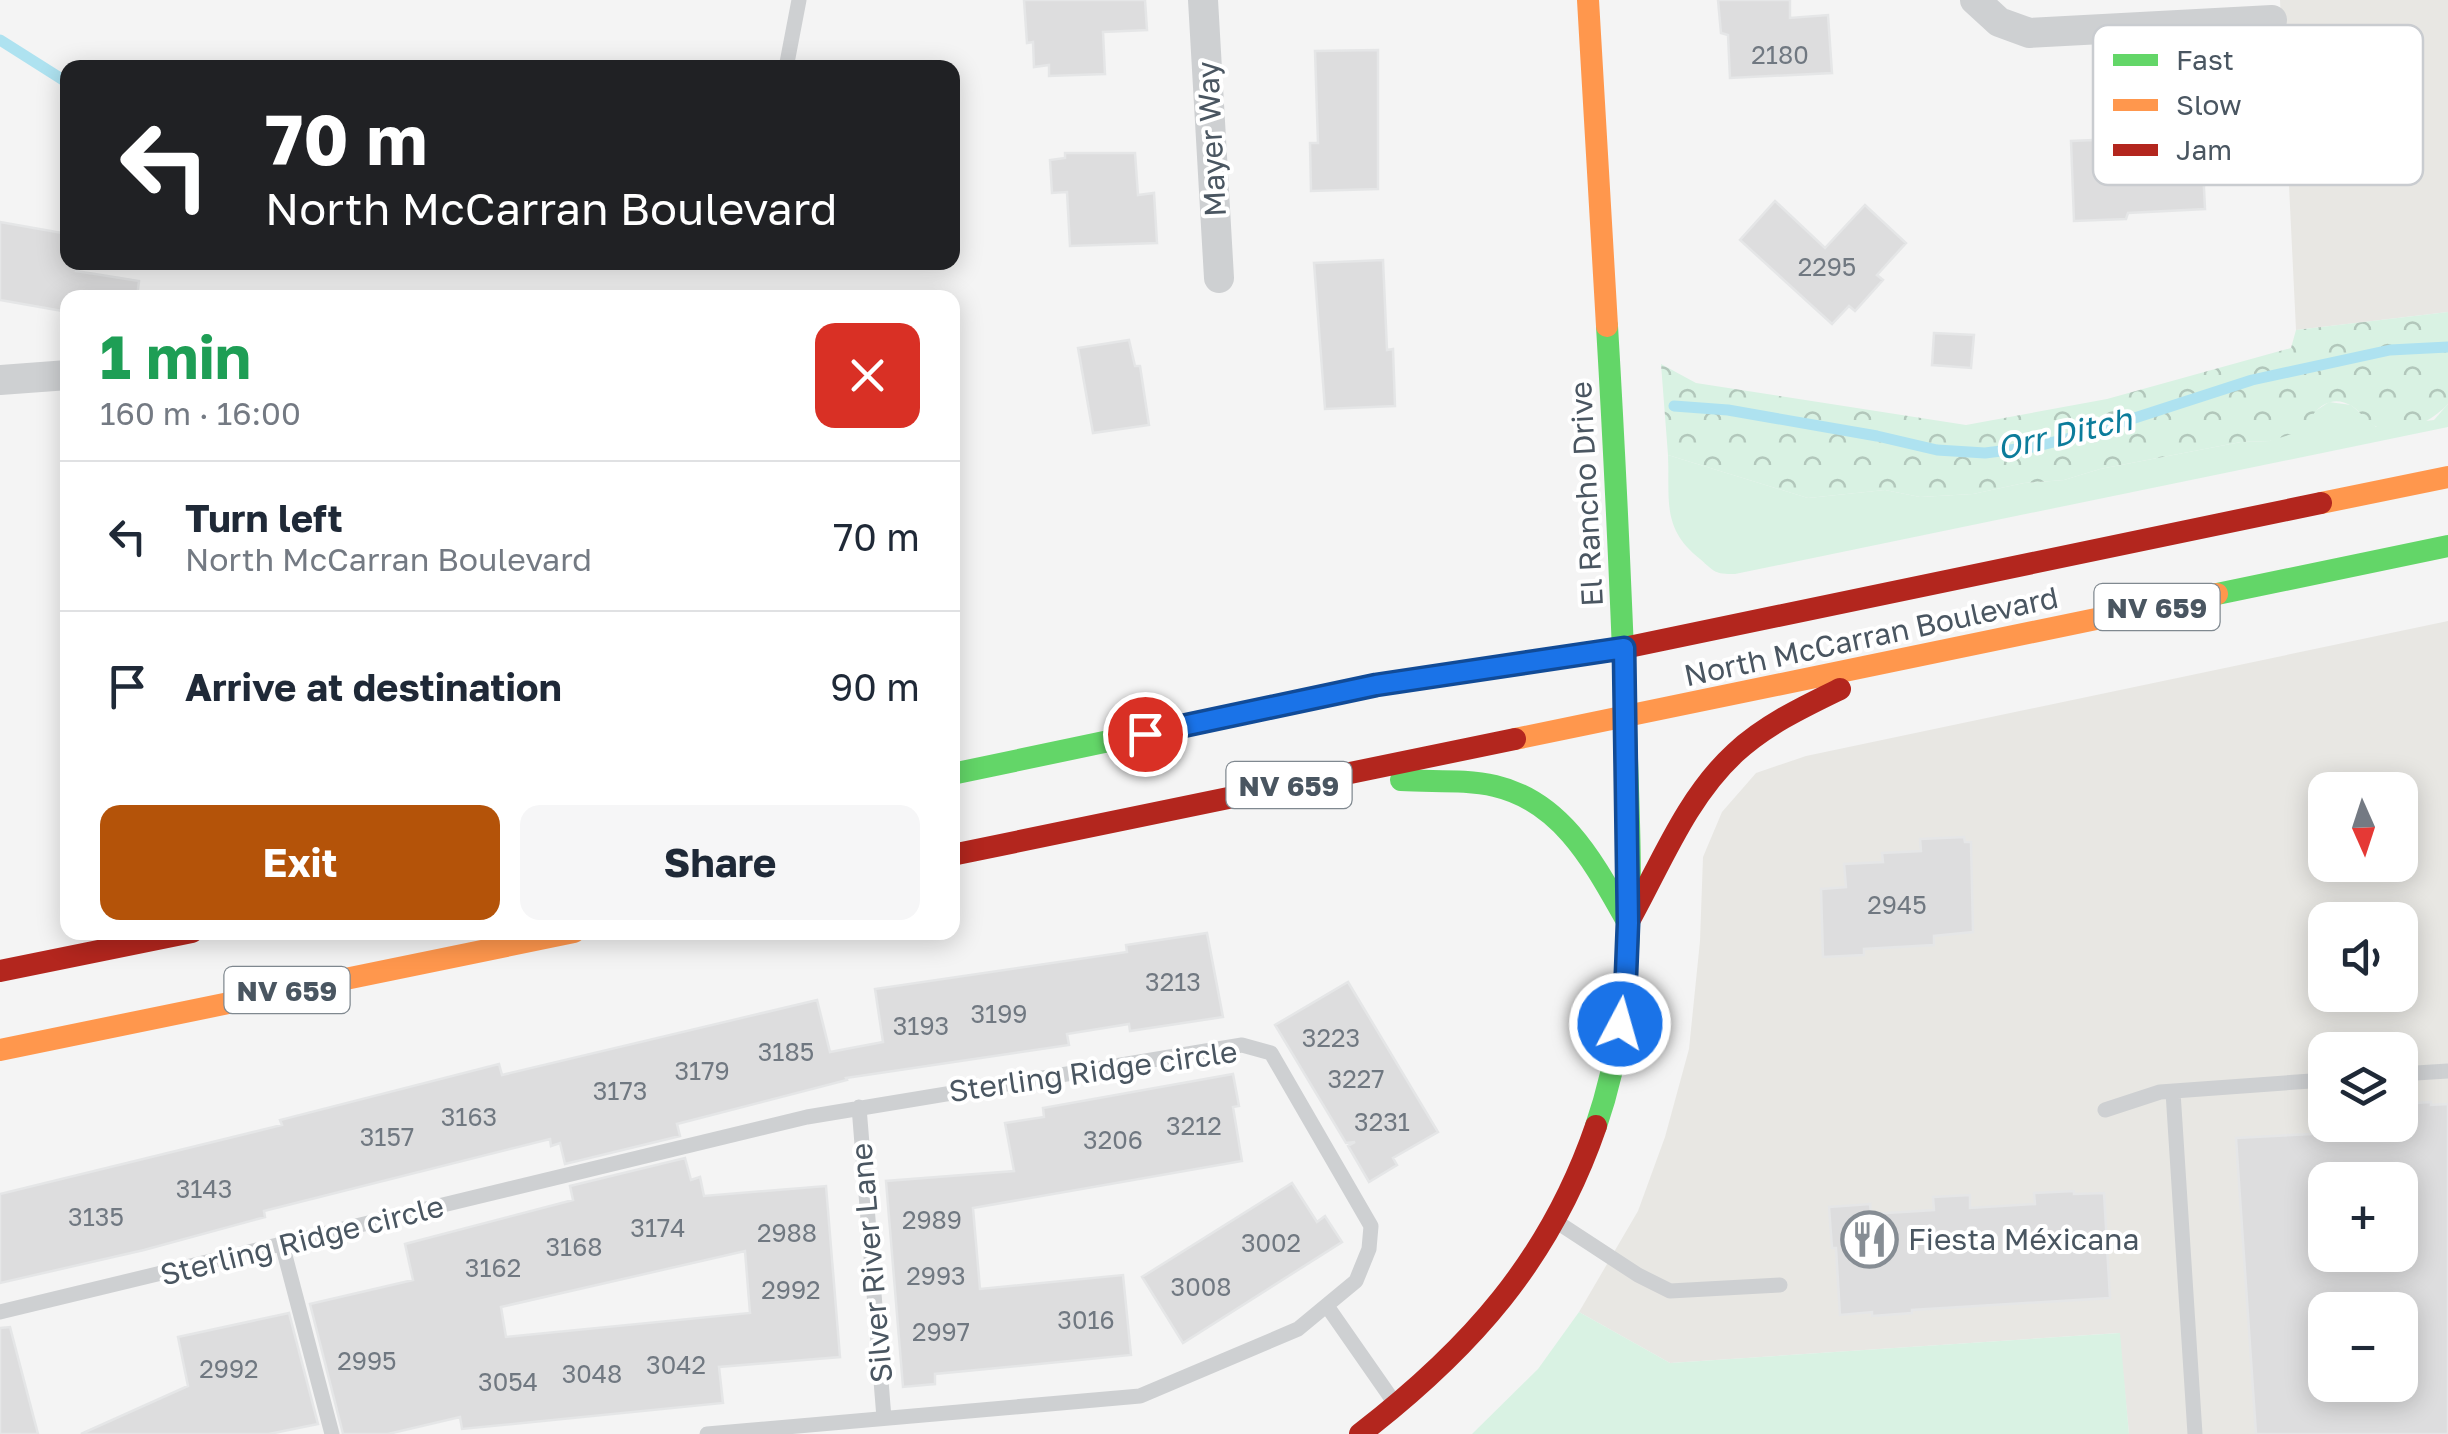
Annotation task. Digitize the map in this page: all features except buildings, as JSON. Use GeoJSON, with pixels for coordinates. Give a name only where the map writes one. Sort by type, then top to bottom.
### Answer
{"type":"FeatureCollection","features":[{"type":"Feature","properties":{"kind":"main road","name":"El Rancho Drive"},"geometry":{"type":"LineString","coordinates":[[1360,1434],[1469,1343],[1517,1284],[1556,1222],[1586,1158],[1611,1080],[1625,999],[1628,923],[1624,648],[1588,0]]}},
{"type":"Feature","properties":{"kind":"main road","name":"North McCarran Boulevard"},"geometry":{"type":"LineString","coordinates":[[960,772],[1376,685],[1624,648],[2448,477]]}},
{"type":"Feature","properties":{"kind":"main road","name":"North McCarran Boulevard"},"geometry":{"type":"LineString","coordinates":[[960,852],[2448,546]]}},
{"type":"Feature","properties":{"kind":"main road"},"geometry":{"type":"LineString","coordinates":[[1628,923],[1696,804],[1724,764],[1803,707],[1897,662]]}},
{"type":"Feature","properties":{"kind":"main road"},"geometry":{"type":"LineString","coordinates":[[1336,776],[1492,785],[1519,794],[1573,836],[1628,923]]}},
{"type":"Feature","properties":{"kind":"main road"},"geometry":{"type":"LineString","coordinates":[[0,972],[154,940]]}},
{"type":"Feature","properties":{"kind":"main road","name":"NV 659"},"geometry":{"type":"LineString","coordinates":[[0,1050],[535,940]]}},
{"type":"Feature","properties":{"kind":"street","name":"Mayer Way"},"geometry":{"type":"LineString","coordinates":[[1203,0],[1219,278]]}},
{"type":"Feature","properties":{"kind":"street"},"geometry":{"type":"LineString","coordinates":[[1975,0],[1998,22],[2029,32],[2093,29]]}},
{"type":"Feature","properties":{"kind":"street"},"geometry":{"type":"LineString","coordinates":[[2171,25],[2272,20]]}},
{"type":"Feature","properties":{"kind":"street"},"geometry":{"type":"LineString","coordinates":[[0,380],[60,376]]}},
{"type":"Feature","properties":{"kind":"lane"},"geometry":{"type":"LineString","coordinates":[[788,60],[799,0]]}},
{"type":"Feature","properties":{"kind":"lane","name":"Sterling Ridge circle"},"geometry":{"type":"LineString","coordinates":[[0,1312],[808,1117],[1242,1045],[1272,1053],[1371,1226],[1369,1249],[1356,1281],[1298,1329],[1140,1396],[707,1434]]}},
{"type":"Feature","properties":{"kind":"lane"},"geometry":{"type":"LineString","coordinates":[[2418,1073],[2448,1071]]}},
{"type":"Feature","properties":{"kind":"lane"},"geometry":{"type":"LineString","coordinates":[[2105,1110],[2160,1092],[2308,1081]]}},
{"type":"Feature","properties":{"kind":"lane"},"geometry":{"type":"LineString","coordinates":[[2173,1092],[2194,1434]]}},
{"type":"Feature","properties":{"kind":"lane","name":"Silver River Lane"},"geometry":{"type":"LineString","coordinates":[[859,1107],[884,1418]]}},
{"type":"Feature","properties":{"kind":"lane"},"geometry":{"type":"LineString","coordinates":[[1556,1222],[1670,1291],[1780,1285]]}},
{"type":"Feature","properties":{"kind":"lane"},"geometry":{"type":"LineString","coordinates":[[282,1244],[332,1434]]}},
{"type":"Feature","properties":{"kind":"lane"},"geometry":{"type":"LineString","coordinates":[[1327,1306],[1397,1407]]}},
{"type":"Feature","properties":{"kind":"shaded area"},"geometry":{"type":"Polygon","coordinates":[[[2280,0],[2448,0],[2448,312],[2296,330],[2289,185],[2423,185],[2423,25],[2281,25],[2280,0]]]}},
{"type":"Feature","properties":{"kind":"shaded area"},"geometry":{"type":"Polygon","coordinates":[[[2448,621],[2448,1434],[2129,1434],[2119,1333],[1670,1363],[1579,1312],[1638,1211],[1665,1137],[1689,1049],[1700,941],[1703,857],[1722,812],[1756,773],[1806,756],[2448,621]]]}},
{"type":"Feature","properties":{"kind":"green space"},"geometry":{"type":"Polygon","coordinates":[[[2448,312],[2448,404],[2425,422],[2406,429],[2377,427],[2352,406],[2336,401],[2317,410],[2304,430],[2270,441],[2241,442],[2100,469],[2064,480],[2024,483],[1973,494],[1920,497],[1885,490],[1808,498],[1668,455],[1661,364],[1696,383],[1966,425],[2107,399],[2291,348],[2296,330],[2448,312]]]}},
{"type":"Feature","properties":{"kind":"green space"},"geometry":{"type":"Polygon","coordinates":[[[2329,402],[2351,405],[2376,427],[2434,420],[2448,404],[2448,427],[1735,574],[1715,571],[1688,547],[1670,512],[1668,455],[1808,498],[1885,490],[1920,497],[1973,494],[2024,483],[2064,480],[2100,469],[2241,442],[2270,441],[2329,402]]]}},
{"type":"Feature","properties":{"kind":"green space"},"geometry":{"type":"Polygon","coordinates":[[[1579,1312],[1670,1363],[2120,1333],[2129,1434],[1472,1434],[1538,1369],[1579,1312]]]}},
{"type":"Feature","properties":{"kind":"waterway","name":"Orr Ditch"},"geometry":{"type":"LineString","coordinates":[[0,40],[60,78]]}},
{"type":"Feature","properties":{"kind":"waterway","name":"Orr Ditch"},"geometry":{"type":"LineString","coordinates":[[1674,406],[1728,410],[1937,450],[1985,453],[2079,436],[2252,380],[2390,350],[2448,347]]}},
{"type":"Feature","properties":{"kind":"traffic: fast"},"geometry":{"type":"LineString","coordinates":[[1596,1126],[1620,1029],[1630,878],[1607,326]]}},
{"type":"Feature","properties":{"kind":"traffic: fast"},"geometry":{"type":"LineString","coordinates":[[2217,594],[2448,546]]}},
{"type":"Feature","properties":{"kind":"traffic: fast"},"geometry":{"type":"LineString","coordinates":[[960,772],[1376,685],[1550,659]]}},
{"type":"Feature","properties":{"kind":"traffic: fast"},"geometry":{"type":"LineString","coordinates":[[1401,780],[1495,786],[1540,806],[1590,859],[1628,923]]}},
{"type":"Feature","properties":{"kind":"traffic: slow"},"geometry":{"type":"LineString","coordinates":[[1588,0],[1607,326]]}},
{"type":"Feature","properties":{"kind":"traffic: slow"},"geometry":{"type":"LineString","coordinates":[[2321,503],[2448,477]]}},
{"type":"Feature","properties":{"kind":"traffic: slow"},"geometry":{"type":"LineString","coordinates":[[1515,739],[2217,594]]}},
{"type":"Feature","properties":{"kind":"traffic: slow"},"geometry":{"type":"LineString","coordinates":[[0,1050],[535,940]]}},
{"type":"Feature","properties":{"kind":"traffic: jam"},"geometry":{"type":"LineString","coordinates":[[1550,659],[1624,648],[2321,503]]}},
{"type":"Feature","properties":{"kind":"traffic: jam"},"geometry":{"type":"LineString","coordinates":[[1628,923],[1688,812],[1718,771],[1759,734],[1840,689]]}},
{"type":"Feature","properties":{"kind":"traffic: jam"},"geometry":{"type":"LineString","coordinates":[[960,853],[1515,739]]}},
{"type":"Feature","properties":{"kind":"traffic: jam"},"geometry":{"type":"LineString","coordinates":[[0,971],[153,940]]}},
{"type":"Feature","properties":{"kind":"traffic: jam"},"geometry":{"type":"LineString","coordinates":[[1360,1434],[1437,1369],[1502,1298],[1555,1219],[1596,1126]]}},
{"type":"Feature","properties":{"kind":"place","name":"Fiesta Méxicana"},"geometry":{"type":"Point","coordinates":[1869,1239]}},
{"type":"Feature","properties":{"kind":"route"},"geometry":{"type":"LineString","coordinates":[[1145,734],[1376,685],[1624,648],[1628,923],[1625,999],[1620,1024]]}}]}
